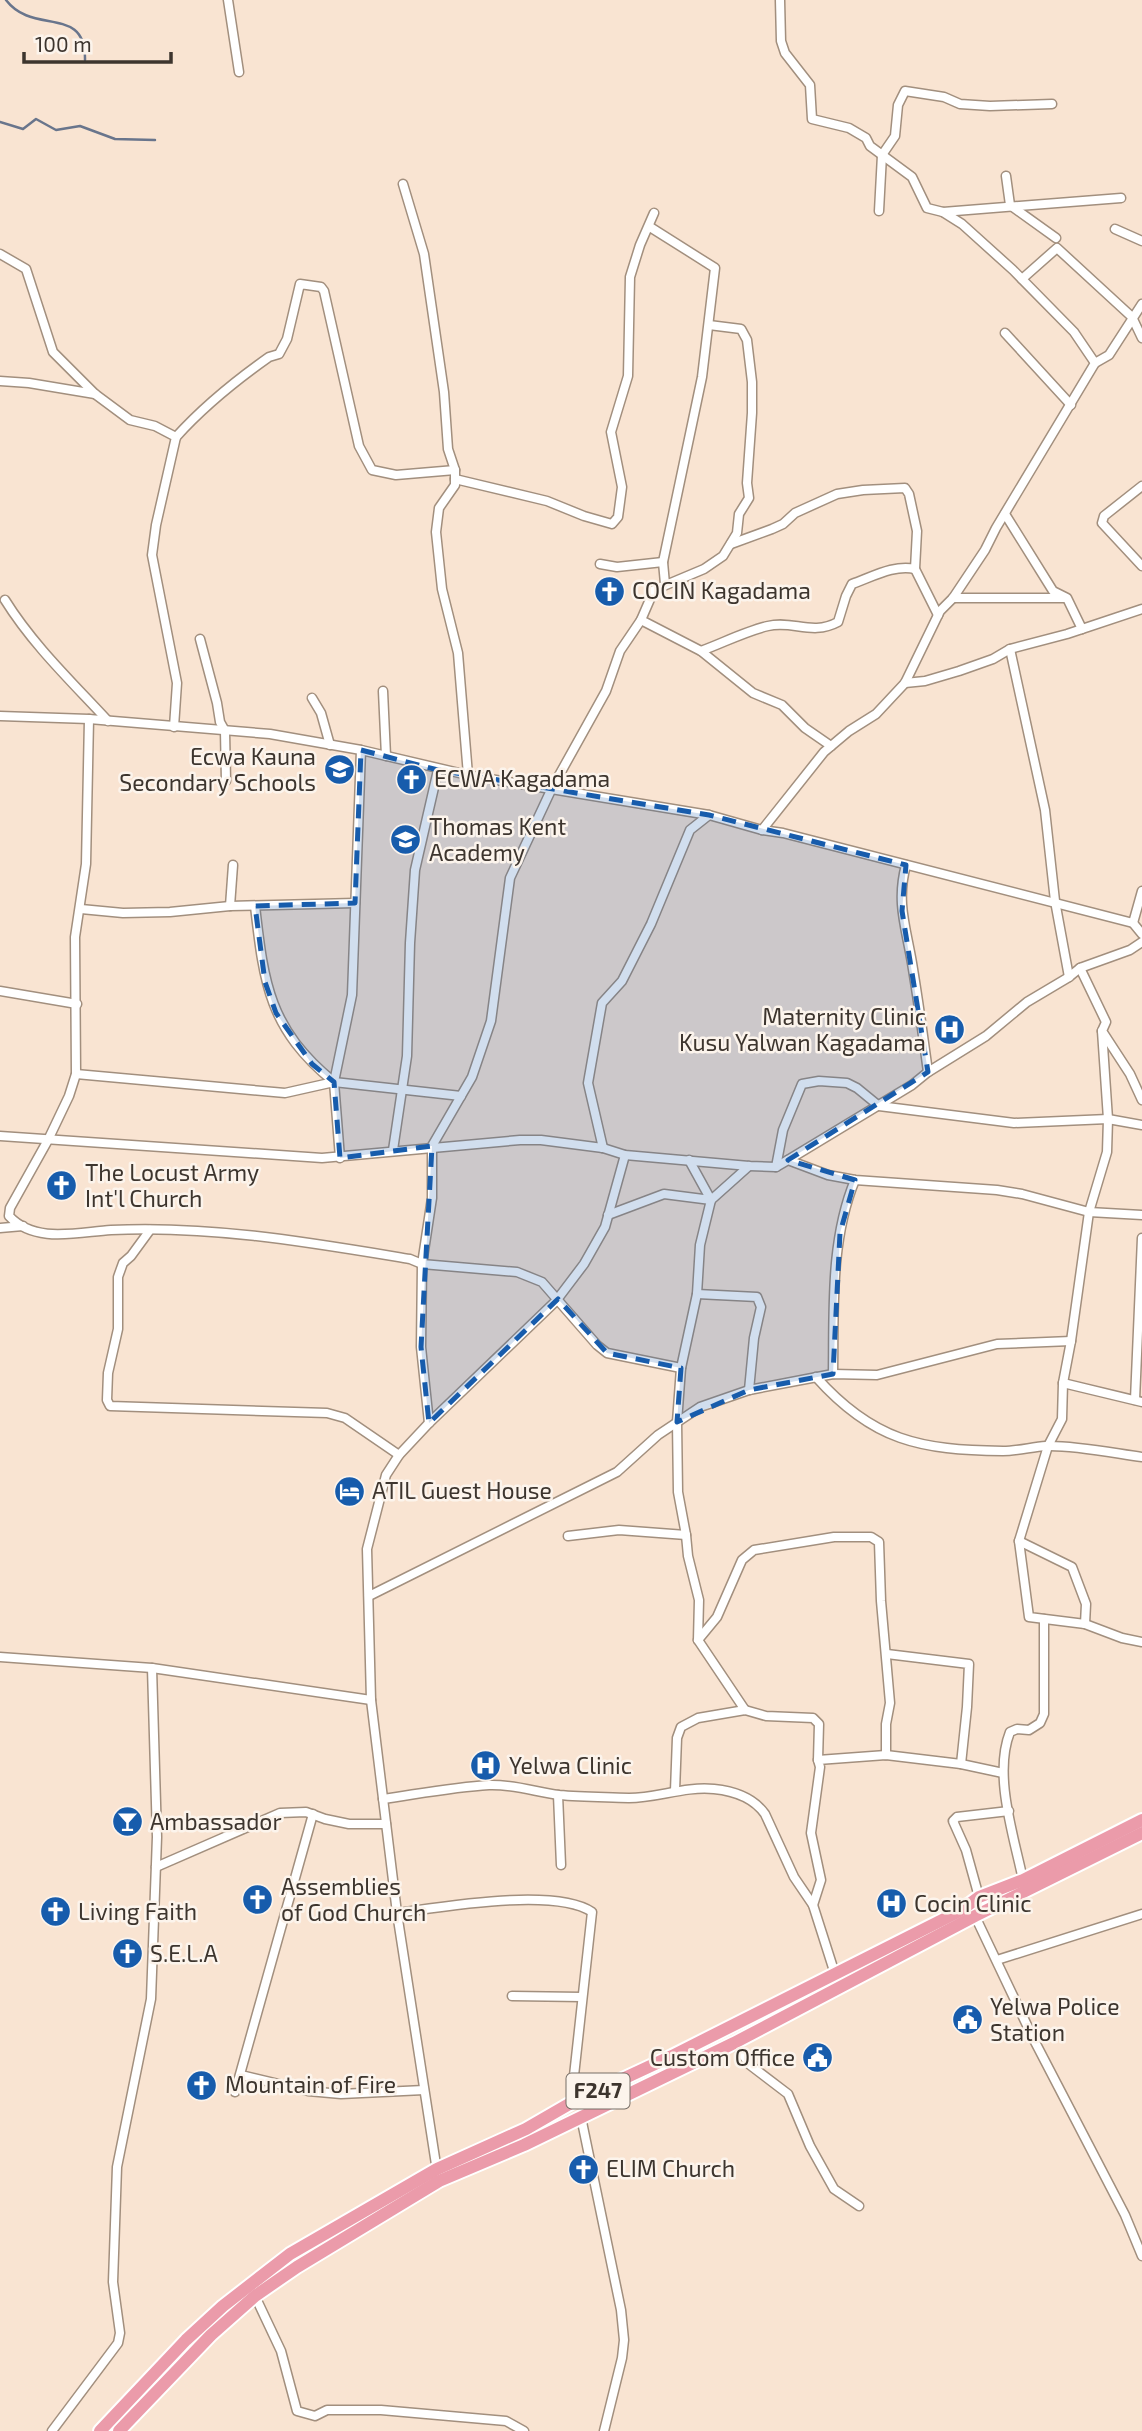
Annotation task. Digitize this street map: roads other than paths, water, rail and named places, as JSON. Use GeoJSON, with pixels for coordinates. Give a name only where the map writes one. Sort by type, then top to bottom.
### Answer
{"type":"FeatureCollection","features":[{"type":"Feature","properties":{"kind":"main road","name":"F247"},"geometry":{"type":"LineString","coordinates":[[100,2431],[186,2340],[260,2276],[290,2254],[571,2103],[672,2056],[960,1912],[979,1897],[1023,1880],[1142,1820]]}},
{"type":"Feature","properties":{"kind":"main road","name":"F247"},"geometry":{"type":"LineString","coordinates":[[119,2431],[211,2335],[255,2296],[438,2175],[524,2145],[734,2043],[975,1916],[1142,1833]]}},
{"type":"Feature","properties":{"kind":"street"},"geometry":{"type":"LineString","coordinates":[[228,0],[239,72]]}},
{"type":"Feature","properties":{"kind":"street"},"geometry":{"type":"LineString","coordinates":[[780,0],[781,41],[785,52],[810,85],[812,118],[849,128],[866,138],[870,146],[912,177],[927,208],[943,212],[962,224],[1022,279],[1074,332],[1095,363]]}},
{"type":"Feature","properties":{"kind":"street"},"geometry":{"type":"LineString","coordinates":[[879,211],[882,155],[894,136],[898,105],[905,91],[944,97],[960,104],[1052,104]]}},
{"type":"Feature","properties":{"kind":"street"},"geometry":{"type":"LineString","coordinates":[[1006,176],[1010,205],[1056,238]]}},
{"type":"Feature","properties":{"kind":"street"},"geometry":{"type":"LineString","coordinates":[[403,184],[425,254],[444,392],[448,449],[455,475],[455,485],[439,508],[436,532],[442,589],[458,653],[468,775]]}},
{"type":"Feature","properties":{"kind":"street"},"geometry":{"type":"LineString","coordinates":[[943,212],[1121,198]]}},
{"type":"Feature","properties":{"kind":"street"},"geometry":{"type":"LineString","coordinates":[[173,727],[177,683],[152,555],[158,514],[176,437],[198,412],[220,393],[269,356],[279,354],[286,339],[300,284],[321,287],[324,291],[359,446],[372,470],[396,475],[455,475],[547,501],[612,524],[618,517],[622,487],[611,432],[628,376],[630,277],[654,213]]}},
{"type":"Feature","properties":{"kind":"street"},"geometry":{"type":"LineString","coordinates":[[650,227],[715,268],[702,377],[663,562],[665,584]]}},
{"type":"Feature","properties":{"kind":"street"},"geometry":{"type":"LineString","coordinates":[[1115,229],[1142,241]]}},
{"type":"Feature","properties":{"kind":"street"},"geometry":{"type":"LineString","coordinates":[[1022,279],[1057,248],[1132,317],[1142,338]]}},
{"type":"Feature","properties":{"kind":"street"},"geometry":{"type":"LineString","coordinates":[[0,254],[26,269],[53,352],[95,394],[130,420],[155,426],[176,437]]}},
{"type":"Feature","properties":{"kind":"street"},"geometry":{"type":"LineString","coordinates":[[762,830],[805,774],[831,746],[876,714],[905,683],[938,615],[953,598],[985,550],[1095,363],[1109,355],[1142,304]]}},
{"type":"Feature","properties":{"kind":"street"},"geometry":{"type":"LineString","coordinates":[[429,1423],[421,1347],[424,1312],[422,1264],[432,1198],[432,1146],[472,1077],[491,1021],[509,878],[552,788],[606,691],[620,651],[641,620],[654,590],[704,569],[723,556],[737,533],[739,514],[749,498],[747,483],[752,382],[747,340],[741,329],[709,325]]}},
{"type":"Feature","properties":{"kind":"street"},"geometry":{"type":"LineString","coordinates":[[1005,332],[1071,405]]}},
{"type":"Feature","properties":{"kind":"street"},"geometry":{"type":"LineString","coordinates":[[0,381],[95,394]]}},
{"type":"Feature","properties":{"kind":"street"},"geometry":{"type":"LineString","coordinates":[[1142,486],[1104,516],[1102,523],[1142,566]]}},
{"type":"Feature","properties":{"kind":"street"},"geometry":{"type":"LineString","coordinates":[[731,544],[772,530],[795,513],[837,494],[905,488],[909,494],[917,531],[915,569],[938,615]]}},
{"type":"Feature","properties":{"kind":"street"},"geometry":{"type":"LineString","coordinates":[[1005,514],[1053,591],[1067,598],[1082,629]]}},
{"type":"Feature","properties":{"kind":"street"},"geometry":{"type":"LineString","coordinates":[[600,564],[617,567],[663,562]]}},
{"type":"Feature","properties":{"kind":"street"},"geometry":{"type":"LineString","coordinates":[[701,651],[773,625],[809,630],[830,627],[838,622],[852,584],[896,569],[915,569]]}},
{"type":"Feature","properties":{"kind":"street"},"geometry":{"type":"LineString","coordinates":[[953,598],[1067,598]]}},
{"type":"Feature","properties":{"kind":"street"},"geometry":{"type":"LineString","coordinates":[[5,600],[19,622],[108,721]]}},
{"type":"Feature","properties":{"kind":"street"},"geometry":{"type":"LineString","coordinates":[[905,683],[925,681],[959,671],[993,659],[1010,649],[1142,609]]}},
{"type":"Feature","properties":{"kind":"street"},"geometry":{"type":"LineString","coordinates":[[641,620],[701,651],[753,693],[782,705],[805,728],[831,746]]}},
{"type":"Feature","properties":{"kind":"street"},"geometry":{"type":"LineString","coordinates":[[200,639],[220,722],[225,731],[226,780]]}},
{"type":"Feature","properties":{"kind":"street"},"geometry":{"type":"LineString","coordinates":[[1010,649],[1045,810],[1055,901],[1069,977]]}},
{"type":"Feature","properties":{"kind":"street"},"geometry":{"type":"LineString","coordinates":[[383,691],[386,756]]}},
{"type":"Feature","properties":{"kind":"street"},"geometry":{"type":"LineString","coordinates":[[312,698],[321,713],[330,745]]}},
{"type":"Feature","properties":{"kind":"street"},"geometry":{"type":"LineString","coordinates":[[0,716],[89,719],[270,734],[361,750],[438,770],[709,815],[1055,901],[1133,923],[1142,934]]}},
{"type":"Feature","properties":{"kind":"street"},"geometry":{"type":"LineString","coordinates":[[89,719],[87,844],[75,937],[76,1074],[69,1096],[48,1140],[9,1208],[9,1216],[34,1231],[51,1234],[184,1231],[331,1246],[411,1259],[422,1264],[517,1272],[542,1282],[607,1353],[681,1368]]}},
{"type":"Feature","properties":{"kind":"street"},"geometry":{"type":"LineString","coordinates":[[340,1158],[334,1082],[352,995],[361,750]]}},
{"type":"Feature","properties":{"kind":"street"},"geometry":{"type":"LineString","coordinates":[[393,1150],[409,1021],[415,870],[438,770]]}},
{"type":"Feature","properties":{"kind":"street"},"geometry":{"type":"LineString","coordinates":[[603,1148],[588,1083],[602,1003],[622,981],[651,924],[690,830],[709,815]]}},
{"type":"Feature","properties":{"kind":"street"},"geometry":{"type":"LineString","coordinates":[[230,906],[233,864]]}},
{"type":"Feature","properties":{"kind":"street"},"geometry":{"type":"LineString","coordinates":[[906,865],[900,886],[902,911],[928,1072]]}},
{"type":"Feature","properties":{"kind":"street"},"geometry":{"type":"LineString","coordinates":[[1133,923],[1142,891]]}},
{"type":"Feature","properties":{"kind":"street"},"geometry":{"type":"LineString","coordinates":[[80,909],[124,913],[170,912],[230,906],[355,903]]}},
{"type":"Feature","properties":{"kind":"street"},"geometry":{"type":"LineString","coordinates":[[255,906],[265,982],[276,1013],[287,1032],[313,1064],[334,1082]]}},
{"type":"Feature","properties":{"kind":"street"},"geometry":{"type":"LineString","coordinates":[[0,1136],[340,1158],[432,1146],[541,1140],[603,1148],[625,1155],[776,1167],[879,1107],[986,1036],[1027,1002],[1080,968],[1130,950],[1142,942]]}},
{"type":"Feature","properties":{"kind":"street"},"geometry":{"type":"LineString","coordinates":[[1080,968],[1106,1022],[1102,1031],[1108,1119],[1107,1152],[1089,1212],[1063,1383],[1062,1419],[1048,1446],[1019,1541],[1029,1617],[1085,1624],[1142,1643]]}},
{"type":"Feature","properties":{"kind":"street"},"geometry":{"type":"LineString","coordinates":[[0,991],[77,1004]]}},
{"type":"Feature","properties":{"kind":"street"},"geometry":{"type":"LineString","coordinates":[[1102,1031],[1130,1074],[1142,1100]]}},
{"type":"Feature","properties":{"kind":"street"},"geometry":{"type":"LineString","coordinates":[[76,1074],[285,1093],[334,1082],[461,1096]]}},
{"type":"Feature","properties":{"kind":"street"},"geometry":{"type":"LineString","coordinates":[[776,1167],[783,1130],[802,1084],[819,1081],[847,1083],[857,1087],[879,1107],[1014,1123],[1108,1119],[1142,1125]]}},
{"type":"Feature","properties":{"kind":"street"},"geometry":{"type":"LineString","coordinates":[[438,2175],[397,1913],[371,1700],[367,1549],[370,1529],[386,1475],[399,1455],[558,1299],[584,1264],[605,1227],[625,1155]]}},
{"type":"Feature","properties":{"kind":"street"},"geometry":{"type":"LineString","coordinates":[[689,1160],[711,1200]]}},
{"type":"Feature","properties":{"kind":"street"},"geometry":{"type":"LineString","coordinates":[[788,1160],[828,1175],[855,1180],[997,1190],[1089,1212],[1142,1215]]}},
{"type":"Feature","properties":{"kind":"street"},"geometry":{"type":"LineString","coordinates":[[745,1710],[698,1640],[699,1600],[688,1556],[687,1535],[678,1492],[677,1422],[681,1368],[697,1294],[700,1245],[711,1200],[749,1166]]}},
{"type":"Feature","properties":{"kind":"street"},"geometry":{"type":"LineString","coordinates":[[832,1374],[834,1299],[840,1233],[845,1205],[855,1180]]}},
{"type":"Feature","properties":{"kind":"street"},"geometry":{"type":"LineString","coordinates":[[608,1215],[664,1194],[711,1200]]}},
{"type":"Feature","properties":{"kind":"street"},"geometry":{"type":"LineString","coordinates":[[0,1228],[23,1226]]}},
{"type":"Feature","properties":{"kind":"street"},"geometry":{"type":"LineString","coordinates":[[150,1230],[131,1256],[123,1262],[118,1277],[118,1329],[108,1373],[107,1400],[110,1406],[327,1413],[345,1418],[399,1455]]}},
{"type":"Feature","properties":{"kind":"street"},"geometry":{"type":"LineString","coordinates":[[1063,1383],[1139,1401],[1142,1238]]}},
{"type":"Feature","properties":{"kind":"street"},"geometry":{"type":"LineString","coordinates":[[697,1294],[757,1297],[761,1307],[754,1338],[749,1390]]}},
{"type":"Feature","properties":{"kind":"street"},"geometry":{"type":"LineString","coordinates":[[369,1596],[617,1472],[658,1435],[700,1407],[749,1390],[832,1374],[877,1375],[997,1344],[1071,1340]]}},
{"type":"Feature","properties":{"kind":"street"},"geometry":{"type":"LineString","coordinates":[[816,1377],[833,1397],[860,1417],[892,1437],[909,1442],[939,1447],[1005,1451],[1048,1446],[1142,1457]]}},
{"type":"Feature","properties":{"kind":"street"},"geometry":{"type":"LineString","coordinates":[[568,1536],[620,1531],[687,1535]]}},
{"type":"Feature","properties":{"kind":"street"},"geometry":{"type":"LineString","coordinates":[[698,1640],[717,1617],[742,1560],[754,1550],[834,1537],[871,1537],[879,1542],[881,1601],[887,1654],[890,1703],[886,1724],[886,1755]]}},
{"type":"Feature","properties":{"kind":"street"},"geometry":{"type":"LineString","coordinates":[[1019,1541],[1072,1567],[1086,1604],[1085,1624]]}},
{"type":"Feature","properties":{"kind":"street"},"geometry":{"type":"LineString","coordinates":[[1023,1880],[1003,1773],[1010,1732],[1017,1729],[1029,1730],[1040,1723],[1044,1714],[1044,1619]]}},
{"type":"Feature","properties":{"kind":"street"},"geometry":{"type":"LineString","coordinates":[[887,1654],[969,1664],[961,1764]]}},
{"type":"Feature","properties":{"kind":"street"},"geometry":{"type":"LineString","coordinates":[[0,1657],[152,1668],[371,1700]]}},
{"type":"Feature","properties":{"kind":"street"},"geometry":{"type":"LineString","coordinates":[[52,2431],[118,2343],[120,2333],[113,2282],[117,2167],[149,2016],[156,1867],[152,1668]]}},
{"type":"Feature","properties":{"kind":"street"},"geometry":{"type":"LineString","coordinates":[[674,1791],[677,1738],[681,1727],[698,1718],[745,1710],[766,1716],[813,1718],[819,1724],[820,1767],[811,1833],[821,1880],[813,1905]]}},
{"type":"Feature","properties":{"kind":"street"},"geometry":{"type":"LineString","coordinates":[[818,1760],[886,1755],[961,1764],[1003,1773]]}},
{"type":"Feature","properties":{"kind":"street"},"geometry":{"type":"LineString","coordinates":[[383,1799],[488,1785],[558,1795],[634,1798],[674,1791],[713,1789],[741,1794],[759,1805],[794,1877],[813,1905],[835,1974]]}},
{"type":"Feature","properties":{"kind":"street"},"geometry":{"type":"LineString","coordinates":[[558,1795],[561,1865]]}},
{"type":"Feature","properties":{"kind":"street"},"geometry":{"type":"LineString","coordinates":[[979,1897],[966,1850],[953,1821],[957,1817],[1009,1811]]}},
{"type":"Feature","properties":{"kind":"street"},"geometry":{"type":"LineString","coordinates":[[156,1867],[280,1813],[306,1812],[349,1824],[386,1824]]}},
{"type":"Feature","properties":{"kind":"street"},"geometry":{"type":"LineString","coordinates":[[235,2092],[313,1814]]}},
{"type":"Feature","properties":{"kind":"street"},"geometry":{"type":"LineString","coordinates":[[397,1913],[479,1902],[521,1900],[581,1904],[592,1912],[571,2103]]}},
{"type":"Feature","properties":{"kind":"street"},"geometry":{"type":"LineString","coordinates":[[997,1960],[1142,1914]]}},
{"type":"Feature","properties":{"kind":"street"},"geometry":{"type":"LineString","coordinates":[[975,1916],[1034,2040],[1125,2215],[1142,2256]]}},
{"type":"Feature","properties":{"kind":"street"},"geometry":{"type":"LineString","coordinates":[[512,1996],[582,1997]]}},
{"type":"Feature","properties":{"kind":"street"},"geometry":{"type":"LineString","coordinates":[[734,2043],[750,2065],[788,2094],[810,2146],[834,2189],[859,2206]]}},
{"type":"Feature","properties":{"kind":"street"},"geometry":{"type":"LineString","coordinates":[[241,2075],[308,2091],[341,2094],[424,2090]]}},
{"type":"Feature","properties":{"kind":"street"},"geometry":{"type":"LineString","coordinates":[[581,2117],[621,2310],[624,2340],[604,2431]]}},
{"type":"Feature","properties":{"kind":"street"},"geometry":{"type":"LineString","coordinates":[[255,2296],[281,2351],[297,2411],[315,2416],[327,2410],[393,2411],[506,2421],[524,2431]]}},
{"type":"Feature","properties":{"kind":"waterway"},"geometry":{"type":"LineString","coordinates":[[6,0],[17,11],[30,17],[56,22],[77,32],[83,43],[85,60]]}},
{"type":"Feature","properties":{"kind":"waterway"},"geometry":{"type":"LineString","coordinates":[[0,122],[23,129],[36,119],[56,130],[80,126],[115,139],[155,140]]}},
{"type":"Feature","properties":{"kind":"place","name":"COCIN Kagadama"},"geometry":{"type":"Point","coordinates":[609,591]}},
{"type":"Feature","properties":{"kind":"place","name":"Ecwa Kauna Secondary Schools"},"geometry":{"type":"Point","coordinates":[339,770]}},
{"type":"Feature","properties":{"kind":"place","name":"ECWA Kagadama"},"geometry":{"type":"Point","coordinates":[411,779]}},
{"type":"Feature","properties":{"kind":"place","name":"Thomas Kent Academy"},"geometry":{"type":"Point","coordinates":[406,840]}},
{"type":"Feature","properties":{"kind":"place","name":"Maternity Clinic Kusu Yalwan Kagadama"},"geometry":{"type":"Point","coordinates":[949,1030]}},
{"type":"Feature","properties":{"kind":"place","name":"The Locust Army Int'l Church"},"geometry":{"type":"Point","coordinates":[62,1186]}},
{"type":"Feature","properties":{"kind":"place","name":"ATIL Guest House"},"geometry":{"type":"Point","coordinates":[349,1491]}},
{"type":"Feature","properties":{"kind":"place","name":"Yelwa Clinic"},"geometry":{"type":"Point","coordinates":[486,1766]}},
{"type":"Feature","properties":{"kind":"place","name":"Ambassador"},"geometry":{"type":"Point","coordinates":[127,1822]}},
{"type":"Feature","properties":{"kind":"place","name":"Assemblies of God Church"},"geometry":{"type":"Point","coordinates":[258,1900]}},
{"type":"Feature","properties":{"kind":"place","name":"Cocin Clinic"},"geometry":{"type":"Point","coordinates":[891,1904]}},
{"type":"Feature","properties":{"kind":"place","name":"Living Faith"},"geometry":{"type":"Point","coordinates":[55,1912]}},
{"type":"Feature","properties":{"kind":"place","name":"S.E.L.A"},"geometry":{"type":"Point","coordinates":[127,1954]}},
{"type":"Feature","properties":{"kind":"place","name":"Yelwa Police Station"},"geometry":{"type":"Point","coordinates":[967,2020]}},
{"type":"Feature","properties":{"kind":"place","name":"Custom Office"},"geometry":{"type":"Point","coordinates":[818,2058]}},
{"type":"Feature","properties":{"kind":"place","name":"Mountain of Fire"},"geometry":{"type":"Point","coordinates":[202,2085]}},
{"type":"Feature","properties":{"kind":"place","name":"ELIM Church"},"geometry":{"type":"Point","coordinates":[583,2169]}}]}
